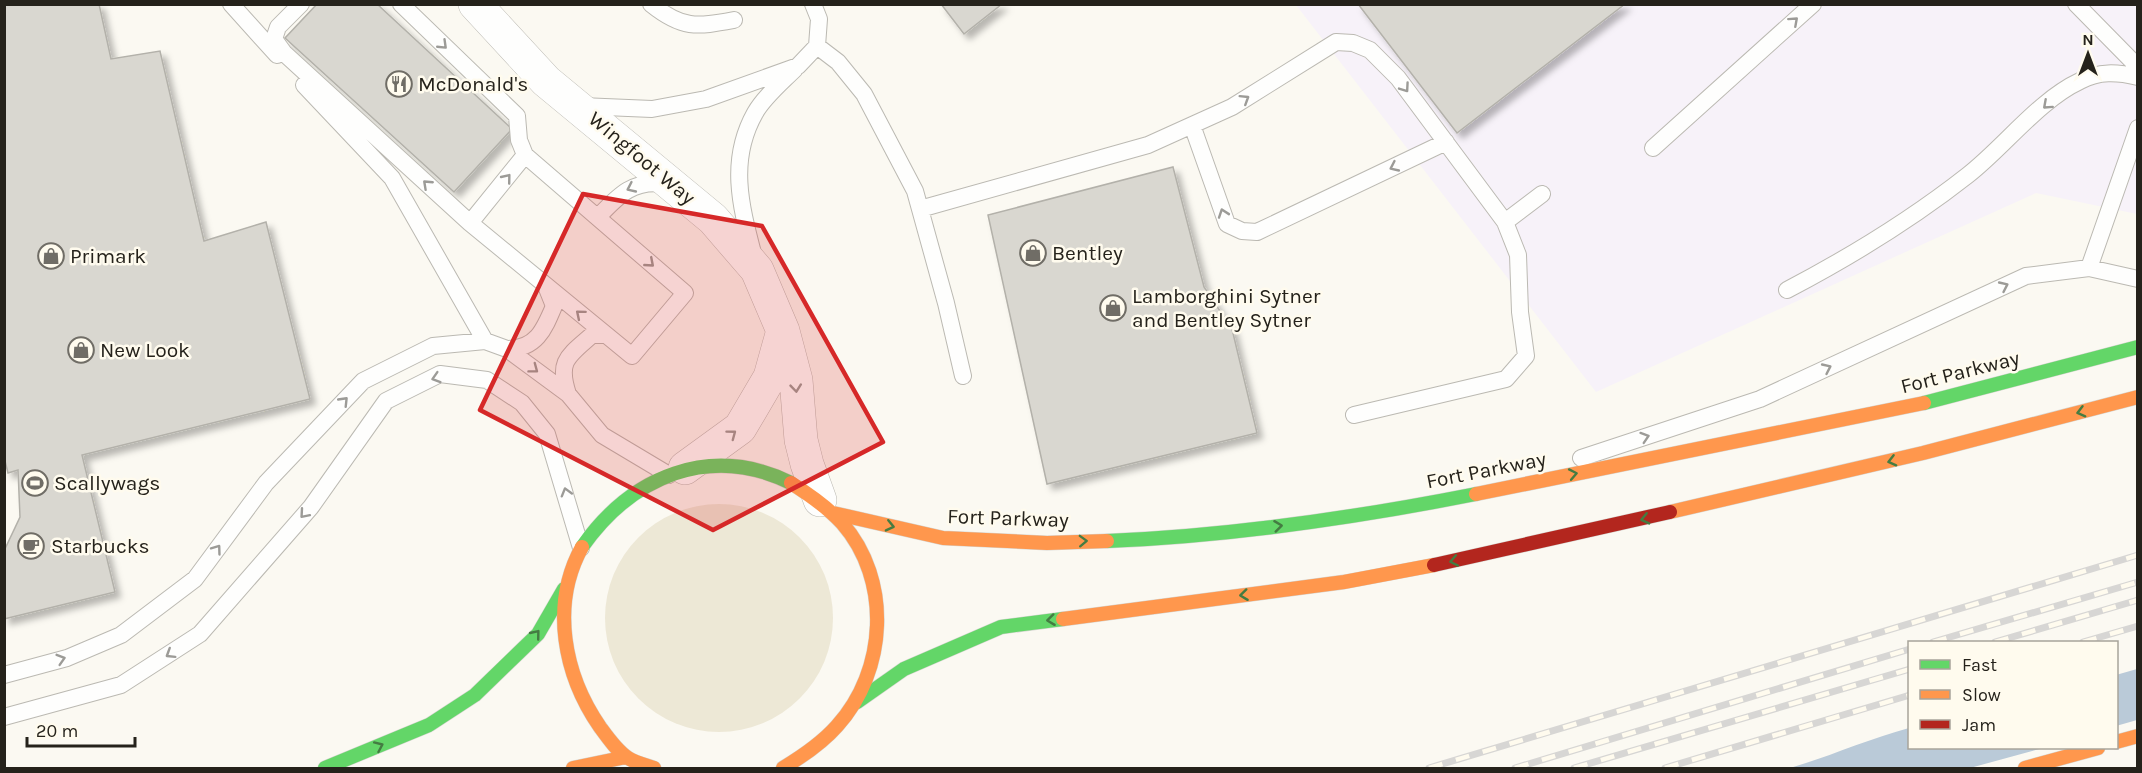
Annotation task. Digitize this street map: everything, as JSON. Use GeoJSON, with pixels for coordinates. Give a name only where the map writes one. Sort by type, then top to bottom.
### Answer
{"type":"FeatureCollection","features":[{"type":"Feature","properties":{"kind":"main road","name":"Fort Parkway"},"geometry":{"type":"LineString","coordinates":[[827,506],[943,538],[1047,543],[1176,538],[1332,519],[1469,495],[1910,407],[2138,347]]}},
{"type":"Feature","properties":{"kind":"main road","name":"Fort Parkway"},"geometry":{"type":"LineString","coordinates":[[857,702],[904,669],[1001,627],[1344,582],[1480,556],[1900,459],[2138,397]]}},
{"type":"Feature","properties":{"kind":"main road","name":"Fort Parkway"},"geometry":{"type":"LineString","coordinates":[[325,768],[429,725],[475,695],[538,634],[569,582],[581,549],[634,494],[677,472],[740,466],[793,482],[827,506],[843,523],[860,549],[871,573],[878,611],[878,637],[873,666],[857,702],[835,731],[817,748],[783,768]]}},
{"type":"Feature","properties":{"kind":"main road","name":"Fort Parkway"},"geometry":{"type":"LineString","coordinates":[[569,582],[564,640],[569,667],[581,696],[626,757]]}},
{"type":"Feature","properties":{"kind":"main road"},"geometry":{"type":"LineString","coordinates":[[2118,741],[2138,736]]}},
{"type":"Feature","properties":{"kind":"main road"},"geometry":{"type":"LineString","coordinates":[[2025,768],[2091,749]]}},
{"type":"Feature","properties":{"kind":"main road"},"geometry":{"type":"LineString","coordinates":[[573,768],[626,757],[654,768]]}},
{"type":"Feature","properties":{"kind":"street","name":"Wingfoot Way"},"geometry":{"type":"LineString","coordinates":[[475,4],[546,81],[580,106],[713,219],[758,270],[783,331],[796,380],[801,440],[827,506]]}},
{"type":"Feature","properties":{"kind":"street"},"geometry":{"type":"LineString","coordinates":[[677,472],[740,428],[770,377],[783,331]]}},
{"type":"Feature","properties":{"kind":"lane"},"geometry":{"type":"LineString","coordinates":[[231,4],[392,178],[474,316],[485,340]]}},
{"type":"Feature","properties":{"kind":"lane"},"geometry":{"type":"LineString","coordinates":[[301,4],[278,27],[274,39],[284,53],[470,224],[632,356],[685,293],[525,155],[519,140],[517,116],[401,4]]}},
{"type":"Feature","properties":{"kind":"lane"},"geometry":{"type":"LineString","coordinates":[[651,4],[672,21],[704,26],[734,20]]}},
{"type":"Feature","properties":{"kind":"lane"},"geometry":{"type":"LineString","coordinates":[[758,270],[741,210],[737,185],[738,162],[755,112],[817,46],[819,19],[813,4]]}},
{"type":"Feature","properties":{"kind":"lane"},"geometry":{"type":"LineString","coordinates":[[1653,148],[1813,4]]}},
{"type":"Feature","properties":{"kind":"lane"},"geometry":{"type":"LineString","coordinates":[[2076,4],[2138,67]]}},
{"type":"Feature","properties":{"kind":"lane"},"geometry":{"type":"LineString","coordinates":[[920,209],[1148,145],[1233,107],[1336,42],[1353,43],[1370,50],[1398,78],[1429,123],[1446,142],[1505,222],[1518,255],[1520,312],[1526,356],[1506,379],[1354,415]]}},
{"type":"Feature","properties":{"kind":"lane"},"geometry":{"type":"LineString","coordinates":[[817,46],[838,62],[864,94],[915,191],[946,303],[963,376]]}},
{"type":"Feature","properties":{"kind":"lane"},"geometry":{"type":"LineString","coordinates":[[580,106],[652,109],[706,99],[798,66]]}},
{"type":"Feature","properties":{"kind":"lane"},"geometry":{"type":"LineString","coordinates":[[1787,290],[1855,254],[1968,175],[2058,94],[2080,81],[2101,74],[2118,72],[2138,77]]}},
{"type":"Feature","properties":{"kind":"lane"},"geometry":{"type":"LineString","coordinates":[[1192,125],[1227,224],[1242,231],[1257,232],[1446,142]]}},
{"type":"Feature","properties":{"kind":"lane"},"geometry":{"type":"LineString","coordinates":[[2089,268],[2138,128]]}},
{"type":"Feature","properties":{"kind":"lane"},"geometry":{"type":"LineString","coordinates":[[470,224],[525,155]]}},
{"type":"Feature","properties":{"kind":"lane"},"geometry":{"type":"LineString","coordinates":[[598,218],[623,191],[640,183],[674,185]]}},
{"type":"Feature","properties":{"kind":"lane"},"geometry":{"type":"LineString","coordinates":[[1505,222],[1542,194]]}},
{"type":"Feature","properties":{"kind":"lane"},"geometry":{"type":"LineString","coordinates":[[1469,495],[1760,399],[2026,276],[2089,268],[2138,279]]}},
{"type":"Feature","properties":{"kind":"lane"},"geometry":{"type":"LineString","coordinates":[[507,349],[520,349],[534,342],[543,331],[554,306],[545,285]]}},
{"type":"Feature","properties":{"kind":"lane"},"geometry":{"type":"LineString","coordinates":[[568,394],[562,375],[565,361],[592,335],[605,335]]}},
{"type":"Feature","properties":{"kind":"lane"},"geometry":{"type":"LineString","coordinates":[[4,675],[67,658],[121,635],[195,579],[266,483],[363,381],[433,346],[485,340],[507,349],[568,394],[602,435],[677,472]]}},
{"type":"Feature","properties":{"kind":"lane"},"geometry":{"type":"LineString","coordinates":[[4,717],[121,685],[200,634],[311,507],[386,401],[440,374],[487,380],[522,403],[547,434],[581,549]]}},
{"type":"Feature","properties":{"kind":"highlighted area"},"geometry":{"type":"Polygon","coordinates":[[[583,194],[762,226],[883,442],[713,530],[480,410],[583,194]]]}},
{"type":"Feature","properties":{"kind":"shaded area"},"geometry":{"type":"Polygon","coordinates":[[[1296,5],[2137,5],[2137,214],[2036,193],[1596,392],[1296,5]]]}},
{"type":"Feature","properties":{"kind":"shaded area"},"geometry":{"type":"Polygon","coordinates":[[[708,504],[730,504],[773,517],[800,537],[820,564],[831,596],[833,618],[831,640],[820,672],[800,699],[773,719],[752,727],[730,732],[708,732],[665,719],[638,699],[618,672],[610,651],[605,629],[605,607],[618,564],[638,537],[665,517],[686,509],[708,504]]]}},
{"type":"Feature","properties":{"kind":"water"},"geometry":{"type":"Polygon","coordinates":[[[2137,669],[2137,720],[2118,725],[2118,674],[2137,669]]]}},
{"type":"Feature","properties":{"kind":"water"},"geometry":{"type":"Polygon","coordinates":[[[1908,728],[1908,749],[2039,749],[1970,768],[1790,768],[1908,728]]]}},
{"type":"Feature","properties":{"kind":"building"},"geometry":{"type":"Polygon","coordinates":[[[4,4],[99,4],[111,59],[160,51],[204,241],[266,222],[310,399],[82,455],[115,592],[4,619],[4,551],[20,517],[18,470],[8,473],[4,457],[4,4]]]}},
{"type":"Feature","properties":{"kind":"building","name":"McDonald's"},"geometry":{"type":"Polygon","coordinates":[[[317,4],[377,4],[512,129],[454,192],[285,38],[317,4]]]}},
{"type":"Feature","properties":{"kind":"building"},"geometry":{"type":"Polygon","coordinates":[[[941,4],[1002,4],[964,34],[941,4]]]}},
{"type":"Feature","properties":{"kind":"building"},"geometry":{"type":"Polygon","coordinates":[[[1358,4],[1625,4],[1457,133],[1358,4]]]}},
{"type":"Feature","properties":{"kind":"building","name":"Lamborghini Sytner and Bentley Sytner"},"geometry":{"type":"Polygon","coordinates":[[[1173,167],[1204,287],[1232,329],[1257,433],[1047,484],[988,215],[1173,167]]]}},
{"type":"Feature","properties":{"kind":"railway"},"geometry":{"type":"LineString","coordinates":[[1429,768],[2138,555]]}},
{"type":"Feature","properties":{"kind":"railway"},"geometry":{"type":"LineString","coordinates":[[1936,641],[2138,582]]}},
{"type":"Feature","properties":{"kind":"railway"},"geometry":{"type":"LineString","coordinates":[[1998,641],[2138,600]]}},
{"type":"Feature","properties":{"kind":"railway"},"geometry":{"type":"LineString","coordinates":[[2086,641],[2138,626]]}},
{"type":"Feature","properties":{"kind":"railway"},"geometry":{"type":"LineString","coordinates":[[1515,768],[1908,650]]}},
{"type":"Feature","properties":{"kind":"railway"},"geometry":{"type":"LineString","coordinates":[[1574,768],[1908,670]]}},
{"type":"Feature","properties":{"kind":"railway"},"geometry":{"type":"LineString","coordinates":[[1665,768],[1908,696]]}},
{"type":"Feature","properties":{"kind":"traffic: fast"},"geometry":{"type":"LineString","coordinates":[[1924,403],[2138,347]]}},
{"type":"Feature","properties":{"kind":"traffic: fast"},"geometry":{"type":"LineString","coordinates":[[582,547],[602,522],[624,501],[649,485],[675,473],[702,467],[731,466],[761,471],[791,483]]}},
{"type":"Feature","properties":{"kind":"traffic: fast"},"geometry":{"type":"LineString","coordinates":[[1107,541],[1200,535],[1292,525],[1476,494]]}},
{"type":"Feature","properties":{"kind":"traffic: fast"},"geometry":{"type":"LineString","coordinates":[[325,768],[429,725],[475,695],[538,634],[564,589]]}},
{"type":"Feature","properties":{"kind":"traffic: fast"},"geometry":{"type":"LineString","coordinates":[[857,702],[904,669],[1001,627],[1063,619]]}},
{"type":"Feature","properties":{"kind":"traffic: slow"},"geometry":{"type":"LineString","coordinates":[[1670,512],[1923,453],[2138,397]]}},
{"type":"Feature","properties":{"kind":"traffic: slow"},"geometry":{"type":"LineString","coordinates":[[1476,494],[1924,403]]}},
{"type":"Feature","properties":{"kind":"traffic: slow"},"geometry":{"type":"LineString","coordinates":[[783,768],[825,738],[854,704],[866,679],[874,653],[877,625],[876,598],[869,571],[858,546],[836,517],[791,483]]}},
{"type":"Feature","properties":{"kind":"traffic: slow"},"geometry":{"type":"LineString","coordinates":[[833,513],[943,538],[1047,543],[1107,541]]}},
{"type":"Feature","properties":{"kind":"traffic: slow"},"geometry":{"type":"LineString","coordinates":[[582,547],[572,569],[566,592],[564,616],[570,662],[588,707],[609,740],[628,758],[654,768]]}},
{"type":"Feature","properties":{"kind":"traffic: slow"},"geometry":{"type":"LineString","coordinates":[[1063,619],[1344,582],[1434,565]]}},
{"type":"Feature","properties":{"kind":"traffic: slow"},"geometry":{"type":"LineString","coordinates":[[2118,741],[2138,736]]}},
{"type":"Feature","properties":{"kind":"traffic: slow"},"geometry":{"type":"LineString","coordinates":[[2025,768],[2094,749]]}},
{"type":"Feature","properties":{"kind":"traffic: slow"},"geometry":{"type":"LineString","coordinates":[[573,768],[626,757]]}},
{"type":"Feature","properties":{"kind":"traffic: jam"},"geometry":{"type":"LineString","coordinates":[[1434,565],[1670,512]]}},
{"type":"Feature","properties":{"kind":"place","name":"McDonald's"},"geometry":{"type":"Point","coordinates":[399,84]}},
{"type":"Feature","properties":{"kind":"place","name":"Bentley"},"geometry":{"type":"Point","coordinates":[1033,253]}},
{"type":"Feature","properties":{"kind":"place","name":"Primark"},"geometry":{"type":"Point","coordinates":[51,256]}},
{"type":"Feature","properties":{"kind":"place","name":"Lamborghini Sytner and Bentley Sytner"},"geometry":{"type":"Point","coordinates":[1113,308]}},
{"type":"Feature","properties":{"kind":"place","name":"New Look"},"geometry":{"type":"Point","coordinates":[81,350]}},
{"type":"Feature","properties":{"kind":"place","name":"Scallywags"},"geometry":{"type":"Point","coordinates":[35,483]}},
{"type":"Feature","properties":{"kind":"place","name":"Starbucks"},"geometry":{"type":"Point","coordinates":[31,546]}}]}
